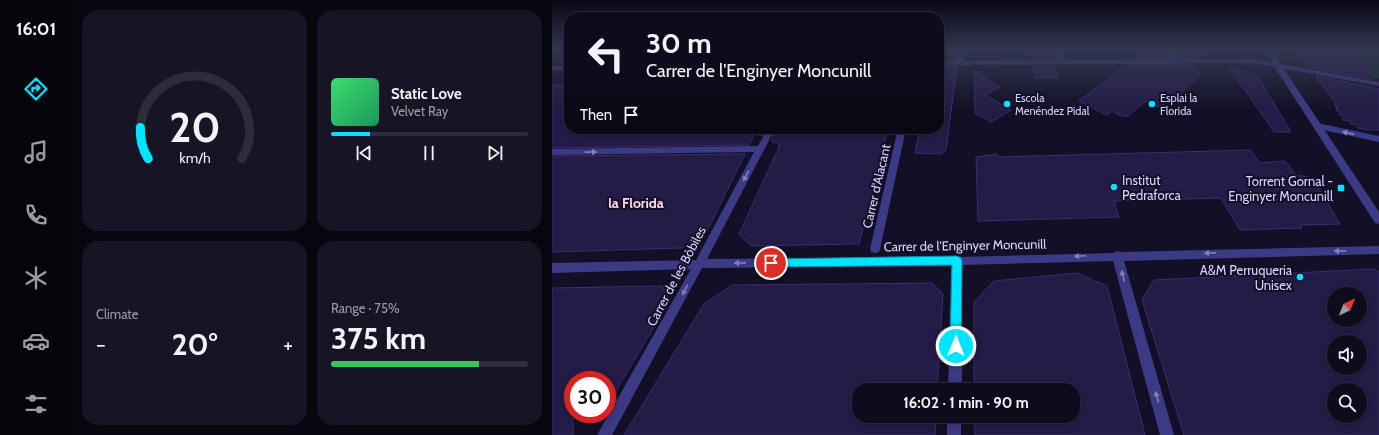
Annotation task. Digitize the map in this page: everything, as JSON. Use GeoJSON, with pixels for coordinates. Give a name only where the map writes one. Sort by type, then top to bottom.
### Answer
{"type":"FeatureCollection","features":[{"type":"Feature","properties":{"kind":"street"},"geometry":{"type":"LineString","coordinates":[[1280,69],[1379,220]]}},
{"type":"Feature","properties":{"kind":"street"},"geometry":{"type":"LineString","coordinates":[[1297,69],[1379,84]]}},
{"type":"Feature","properties":{"kind":"street"},"geometry":{"type":"LineString","coordinates":[[1317,126],[1379,139]]}},
{"type":"Feature","properties":{"kind":"street","name":"Carrer de les Bòbiles"},"geometry":{"type":"LineString","coordinates":[[604,435],[677,305],[768,134]]}},
{"type":"Feature","properties":{"kind":"street","name":"Carrer d'Alacant"},"geometry":{"type":"LineString","coordinates":[[876,249],[901,134]]}},
{"type":"Feature","properties":{"kind":"street"},"geometry":{"type":"LineString","coordinates":[[552,152],[760,149]]}},
{"type":"Feature","properties":{"kind":"street","name":"Carrer de l'Enginyer Moncunill"},"geometry":{"type":"LineString","coordinates":[[552,268],[1379,250]]}},
{"type":"Feature","properties":{"kind":"street"},"geometry":{"type":"LineString","coordinates":[[1117,255],[1167,435]]}},
{"type":"Feature","properties":{"kind":"street"},"geometry":{"type":"LineString","coordinates":[[955,383],[957,260]]}},
{"type":"Feature","properties":{"kind":"street"},"geometry":{"type":"LineString","coordinates":[[954,423],[954,435]]}},
{"type":"Feature","properties":{"kind":"green space"},"geometry":{"type":"Polygon","coordinates":[[[1369,69],[1379,69],[1379,79],[1371,78],[1369,69]]]}},
{"type":"Feature","properties":{"kind":"building"},"geometry":{"type":"Polygon","coordinates":[[[944,69],[957,69],[946,150],[941,154],[915,153],[919,134],[944,134],[944,69]]]}},
{"type":"Feature","properties":{"kind":"building"},"geometry":{"type":"Polygon","coordinates":[[[1033,69],[1056,69],[1058,78],[1035,78],[1033,69]]]}},
{"type":"Feature","properties":{"kind":"building"},"geometry":{"type":"Polygon","coordinates":[[[1120,69],[1196,69],[1200,75],[1163,109],[1146,101],[1128,116],[1122,116],[1112,111],[1107,115],[1079,101],[1120,69]]]}},
{"type":"Feature","properties":{"kind":"building"},"geometry":{"type":"Polygon","coordinates":[[[1231,69],[1237,69],[1257,75],[1291,132],[1274,132],[1231,69]]]}},
{"type":"Feature","properties":{"kind":"building"},"geometry":{"type":"Polygon","coordinates":[[[1320,69],[1368,69],[1371,79],[1320,69]]]}},
{"type":"Feature","properties":{"kind":"building"},"geometry":{"type":"Polygon","coordinates":[[[974,70],[1000,87],[985,95],[1011,110],[991,122],[975,113],[974,70]]]}},
{"type":"Feature","properties":{"kind":"building"},"geometry":{"type":"Polygon","coordinates":[[[1315,76],[1379,89],[1379,130],[1357,128],[1357,125],[1351,124],[1350,121],[1343,120],[1342,114],[1339,115],[1339,110],[1336,111],[1336,103],[1315,76]]]}},
{"type":"Feature","properties":{"kind":"building"},"geometry":{"type":"Polygon","coordinates":[[[552,85],[564,86],[564,134],[754,134],[749,145],[552,148],[552,85]]]}},
{"type":"Feature","properties":{"kind":"building"},"geometry":{"type":"Polygon","coordinates":[[[774,134],[887,134],[859,244],[751,246],[739,234],[780,145],[771,141],[774,134]]]}},
{"type":"Feature","properties":{"kind":"building"},"geometry":{"type":"Polygon","coordinates":[[[1251,150],[1259,163],[1285,161],[1296,175],[1313,178],[1340,224],[1300,225],[1302,228],[1240,230],[1221,198],[1114,201],[1119,217],[978,221],[976,157],[997,154],[998,157],[1251,150]]]}},
{"type":"Feature","properties":{"kind":"building"},"geometry":{"type":"Polygon","coordinates":[[[745,154],[704,237],[681,248],[552,252],[552,156],[745,154]]]}},
{"type":"Feature","properties":{"kind":"building"},"geometry":{"type":"Polygon","coordinates":[[[1373,269],[1379,272],[1379,435],[1184,435],[1142,300],[1154,280],[1373,269]]]}},
{"type":"Feature","properties":{"kind":"building"},"geometry":{"type":"Polygon","coordinates":[[[1077,273],[1107,286],[1145,435],[975,435],[974,423],[1080,423],[1080,383],[974,383],[974,302],[994,281],[1077,273]]]}},
{"type":"Feature","properties":{"kind":"building"},"geometry":{"type":"Polygon","coordinates":[[[932,283],[943,294],[937,383],[852,383],[852,423],[936,423],[935,435],[624,435],[704,304],[732,285],[932,283]]]}},
{"type":"Feature","properties":{"kind":"building"},"geometry":{"type":"Polygon","coordinates":[[[662,286],[670,301],[616,390],[616,371],[564,371],[564,423],[573,423],[573,435],[552,435],[552,288],[662,286]]]}},
{"type":"Feature","properties":{"kind":"place","name":"Escola Menéndez Pidal"},"geometry":{"type":"Point","coordinates":[1007,104]}},
{"type":"Feature","properties":{"kind":"place","name":"Esplai la Florida"},"geometry":{"type":"Point","coordinates":[1152,104]}},
{"type":"Feature","properties":{"kind":"place","name":"Institut Pedraforca"},"geometry":{"type":"Point","coordinates":[1114,187]}},
{"type":"Feature","properties":{"kind":"place","name":"Torrent Gornal - Enginyer Moncunill"},"geometry":{"type":"Point","coordinates":[1341,188]}},
{"type":"Feature","properties":{"kind":"place","name":"A&M Perruqueria Unisex"},"geometry":{"type":"Point","coordinates":[1300,277]}},
{"type":"Feature","properties":{"kind":"district","name":"la Florida"},"geometry":{"type":"Point","coordinates":[636,203]}},
{"type":"Feature","properties":{"kind":"route"},"geometry":{"type":"LineString","coordinates":[[771,263],[957,260],[956,346]]}}]}
